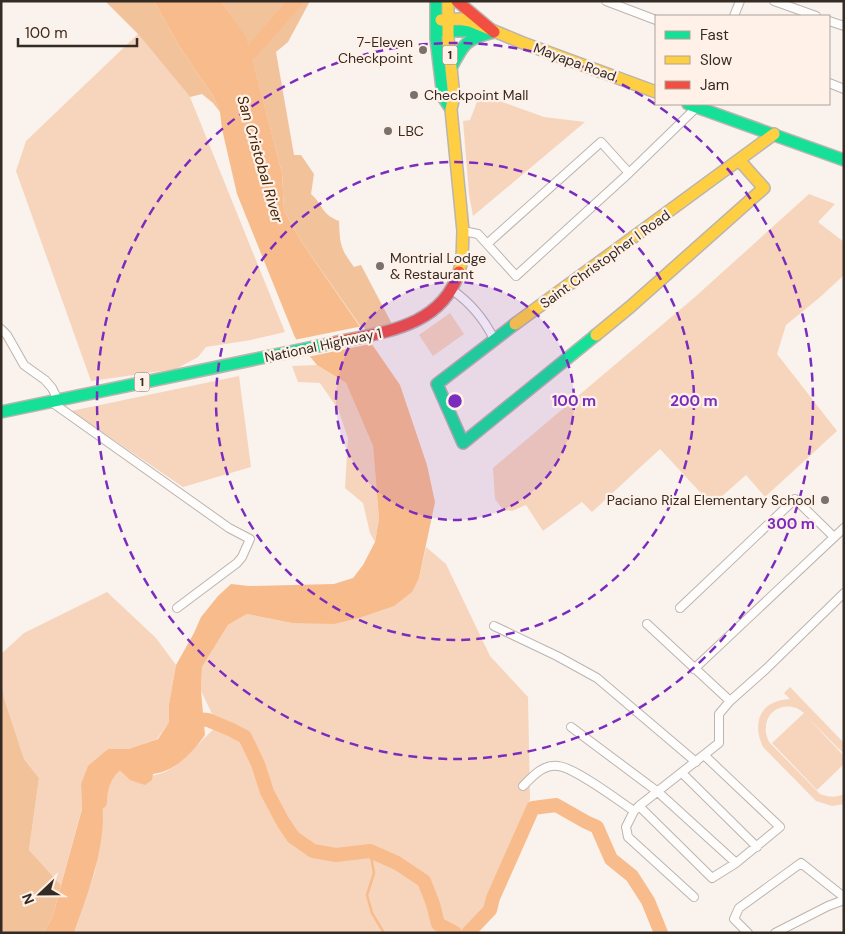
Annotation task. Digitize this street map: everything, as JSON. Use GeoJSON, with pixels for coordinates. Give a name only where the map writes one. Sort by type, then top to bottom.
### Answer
{"type":"FeatureCollection","features":[{"type":"Feature","properties":{"kind":"main road","name":"National Highway 1"},"geometry":{"type":"LineString","coordinates":[[1,412],[388,331],[412,324],[437,308],[452,290],[462,260],[463,231],[451,108],[454,97],[451,68],[436,1]]}},
{"type":"Feature","properties":{"kind":"main road","name":"National Highway 1"},"geometry":{"type":"LineString","coordinates":[[448,1],[442,25],[443,97],[451,108]]}},
{"type":"Feature","properties":{"kind":"main road"},"geometry":{"type":"LineString","coordinates":[[457,1],[494,32]]}},
{"type":"Feature","properties":{"kind":"main road","name":"Mayapa Road"},"geometry":{"type":"LineString","coordinates":[[442,25],[466,20],[655,92]]}},
{"type":"Feature","properties":{"kind":"main road"},"geometry":{"type":"LineString","coordinates":[[451,68],[463,45],[469,39],[494,32]]}},
{"type":"Feature","properties":{"kind":"main road"},"geometry":{"type":"LineString","coordinates":[[696,105],[844,160]]}},
{"type":"Feature","properties":{"kind":"main road","name":"Saint Christopher I Road"},"geometry":{"type":"LineString","coordinates":[[738,160],[764,188],[630,306],[463,443],[437,384],[494,339],[628,242],[738,160],[774,134]]}},
{"type":"Feature","properties":{"kind":"street"},"geometry":{"type":"LineString","coordinates":[[606,1],[655,20]]}},
{"type":"Feature","properties":{"kind":"street"},"geometry":{"type":"LineString","coordinates":[[734,15],[740,1]]}},
{"type":"Feature","properties":{"kind":"street"},"geometry":{"type":"LineString","coordinates":[[774,1],[813,15]]}},
{"type":"Feature","properties":{"kind":"street"},"geometry":{"type":"LineString","coordinates":[[830,21],[844,26]]}},
{"type":"Feature","properties":{"kind":"street"},"geometry":{"type":"LineString","coordinates":[[830,83],[844,89]]}},
{"type":"Feature","properties":{"kind":"street"},"geometry":{"type":"LineString","coordinates":[[463,231],[478,234],[516,276],[629,173],[696,105]]}},
{"type":"Feature","properties":{"kind":"street"},"geometry":{"type":"LineString","coordinates":[[487,244],[601,142],[629,173]]}},
{"type":"Feature","properties":{"kind":"street"},"geometry":{"type":"LineString","coordinates":[[452,290],[464,298],[478,313],[494,339]]}},
{"type":"Feature","properties":{"kind":"street"},"geometry":{"type":"LineString","coordinates":[[1,329],[7,335],[25,367],[45,380],[52,388],[54,401],[229,528],[250,539],[242,557],[236,563],[177,608]]}},
{"type":"Feature","properties":{"kind":"street"},"geometry":{"type":"LineString","coordinates":[[680,608],[795,499],[834,537]]}},
{"type":"Feature","properties":{"kind":"street"},"geometry":{"type":"LineString","coordinates":[[694,669],[844,528]]}},
{"type":"Feature","properties":{"kind":"street"},"geometry":{"type":"LineString","coordinates":[[694,897],[628,837],[626,828],[637,809],[719,743],[719,714],[730,701],[766,669],[844,593]]}},
{"type":"Feature","properties":{"kind":"street"},"geometry":{"type":"LineString","coordinates":[[647,624],[730,701]]}},
{"type":"Feature","properties":{"kind":"street"},"geometry":{"type":"LineString","coordinates":[[494,626],[563,659],[597,678],[696,762]]}},
{"type":"Feature","properties":{"kind":"street"},"geometry":{"type":"LineString","coordinates":[[571,727],[658,792],[736,863]]}},
{"type":"Feature","properties":{"kind":"street"},"geometry":{"type":"LineString","coordinates":[[523,786],[537,771],[552,766],[560,766],[591,781],[637,809],[712,878],[736,863],[780,827],[704,755]]}},
{"type":"Feature","properties":{"kind":"street"},"geometry":{"type":"LineString","coordinates":[[682,773],[757,847]]}},
{"type":"Feature","properties":{"kind":"street"},"geometry":{"type":"LineString","coordinates":[[748,933],[734,919],[739,908],[801,863],[844,899],[775,933]]}},
{"type":"Feature","properties":{"kind":"shaded area"},"geometry":{"type":"Polygon","coordinates":[[[105,1],[154,1],[179,46],[213,96],[220,112],[202,94],[190,97],[138,34],[105,1]]]}},
{"type":"Feature","properties":{"kind":"shaded area"},"geometry":{"type":"Polygon","coordinates":[[[221,1],[310,1],[288,42],[276,52],[294,155],[301,155],[314,174],[311,194],[329,216],[339,221],[340,241],[343,250],[354,267],[361,265],[392,324],[363,330],[301,241],[284,210],[282,173],[247,39],[221,1]]]}},
{"type":"Feature","properties":{"kind":"shaded area"},"geometry":{"type":"Polygon","coordinates":[[[138,34],[190,97],[285,332],[251,340],[206,347],[198,357],[176,369],[91,381],[16,171],[26,141],[138,34]]]}},
{"type":"Feature","properties":{"kind":"shaded area"},"geometry":{"type":"Polygon","coordinates":[[[480,94],[544,117],[585,122],[473,216],[469,194],[463,121],[470,120],[480,94]]]}},
{"type":"Feature","properties":{"kind":"shaded area"},"geometry":{"type":"Polygon","coordinates":[[[809,194],[835,204],[818,222],[844,242],[844,275],[786,325],[777,354],[837,431],[765,497],[746,475],[712,505],[660,449],[592,512],[582,502],[543,531],[526,505],[512,511],[503,510],[495,499],[493,468],[695,297],[809,194]]]}},
{"type":"Feature","properties":{"kind":"shaded area"},"geometry":{"type":"Polygon","coordinates":[[[450,313],[464,334],[433,356],[419,335],[450,313]]]}},
{"type":"Feature","properties":{"kind":"shaded area"},"geometry":{"type":"Polygon","coordinates":[[[317,365],[346,383],[373,446],[379,519],[375,542],[370,533],[363,503],[345,488],[348,438],[338,409],[320,383],[298,382],[292,366],[317,365]]]}},
{"type":"Feature","properties":{"kind":"shaded area"},"geometry":{"type":"Polygon","coordinates":[[[239,376],[251,467],[183,487],[71,411],[239,376]]]}},
{"type":"Feature","properties":{"kind":"shaded area"},"geometry":{"type":"Polygon","coordinates":[[[426,547],[446,564],[490,656],[528,697],[530,799],[524,829],[490,910],[462,933],[74,933],[95,872],[102,825],[103,778],[109,770],[118,769],[130,780],[165,772],[180,762],[218,726],[201,691],[202,667],[228,625],[247,614],[292,623],[419,578],[426,547]],[[318,851],[336,855],[364,851],[318,851]]]}},
{"type":"Feature","properties":{"kind":"shaded area"},"geometry":{"type":"Polygon","coordinates":[[[107,592],[156,638],[176,665],[169,704],[169,722],[157,739],[128,749],[108,749],[81,784],[82,808],[61,885],[29,850],[39,778],[24,759],[4,698],[1,679],[1,654],[24,633],[107,592]]]}},
{"type":"Feature","properties":{"kind":"shaded area"},"geometry":{"type":"Polygon","coordinates":[[[1,679],[4,698],[24,759],[39,778],[29,850],[61,885],[52,918],[43,933],[1,933],[1,679]]]}},
{"type":"Feature","properties":{"kind":"shaded area"},"geometry":{"type":"Polygon","coordinates":[[[790,687],[844,743],[844,754],[807,717],[844,756],[844,764],[817,790],[772,743],[804,713],[792,707],[780,708],[770,715],[767,720],[766,729],[769,742],[820,794],[832,797],[844,794],[844,804],[832,806],[816,801],[763,747],[758,729],[761,714],[772,703],[790,699],[784,693],[790,687]]]}},
{"type":"Feature","properties":{"kind":"water"},"geometry":{"type":"Polygon","coordinates":[[[154,1],[221,1],[247,38],[282,173],[284,210],[301,241],[400,385],[427,465],[435,502],[419,578],[412,592],[394,606],[334,624],[292,623],[247,614],[228,625],[202,667],[201,691],[205,735],[183,760],[169,769],[153,774],[152,780],[145,785],[130,780],[118,769],[108,770],[102,787],[103,818],[100,848],[93,877],[74,933],[43,933],[52,918],[82,809],[81,784],[88,766],[108,749],[128,749],[158,739],[169,722],[169,704],[176,665],[201,617],[218,596],[231,584],[249,586],[334,584],[353,578],[363,565],[375,542],[379,519],[373,446],[346,383],[317,365],[297,341],[237,194],[220,112],[213,96],[179,46],[154,1]]]}},
{"type":"Feature","properties":{"kind":"pier"},"geometry":{"type":"Polygon","coordinates":[[[363,326],[375,343],[307,357],[294,340],[363,326]]]}},
{"type":"Feature","properties":{"kind":"waterway"},"geometry":{"type":"LineString","coordinates":[[236,63],[253,50],[296,1]]}},
{"type":"Feature","properties":{"kind":"waterway"},"geometry":{"type":"LineString","coordinates":[[195,719],[208,720],[245,737],[258,764],[267,792],[293,837],[313,851],[336,855],[370,851],[397,863],[424,881],[438,924],[455,933]]}},
{"type":"Feature","properties":{"kind":"waterway","name":"San Cristobal River"},"geometry":{"type":"LineString","coordinates":[[100,802],[100,795],[106,776],[114,766],[126,760]]}},
{"type":"Feature","properties":{"kind":"waterway"},"geometry":{"type":"LineString","coordinates":[[468,933],[490,910],[493,898],[533,808],[556,805],[597,827],[611,859],[632,876],[648,901],[661,933]]}},
{"type":"Feature","properties":{"kind":"waterway"},"geometry":{"type":"LineString","coordinates":[[370,851],[374,873],[367,895],[372,913],[384,933]]}},
{"type":"Feature","properties":{"kind":"traffic: fast"},"geometry":{"type":"LineString","coordinates":[[436,1],[436,39],[443,97],[451,109]]}},
{"type":"Feature","properties":{"kind":"traffic: fast"},"geometry":{"type":"LineString","coordinates":[[441,31],[487,31]]}},
{"type":"Feature","properties":{"kind":"traffic: fast"},"geometry":{"type":"LineString","coordinates":[[451,68],[467,43],[477,37],[494,32]]}},
{"type":"Feature","properties":{"kind":"traffic: fast"},"geometry":{"type":"LineString","coordinates":[[691,105],[844,160]]}},
{"type":"Feature","properties":{"kind":"traffic: fast"},"geometry":{"type":"LineString","coordinates":[[515,324],[437,384],[463,443],[596,335]]}},
{"type":"Feature","properties":{"kind":"traffic: fast"},"geometry":{"type":"LineString","coordinates":[[1,412],[333,343]]}},
{"type":"Feature","properties":{"kind":"traffic: slow"},"geometry":{"type":"LineString","coordinates":[[448,1],[448,38],[454,97],[451,109],[463,231],[462,260],[459,272]]}},
{"type":"Feature","properties":{"kind":"traffic: slow"},"geometry":{"type":"LineString","coordinates":[[441,20],[460,19],[470,21],[523,43],[655,92]]}},
{"type":"Feature","properties":{"kind":"traffic: slow"},"geometry":{"type":"LineString","coordinates":[[515,324],[774,134]]}},
{"type":"Feature","properties":{"kind":"traffic: slow"},"geometry":{"type":"LineString","coordinates":[[596,335],[764,188],[739,160]]}},
{"type":"Feature","properties":{"kind":"traffic: jam"},"geometry":{"type":"LineString","coordinates":[[457,1],[494,32]]}},
{"type":"Feature","properties":{"kind":"traffic: jam"},"geometry":{"type":"LineString","coordinates":[[333,343],[390,330],[424,316],[439,305],[450,291],[459,272]]}},
{"type":"Feature","properties":{"kind":"place","name":"7-Eleven Checkpoint"},"geometry":{"type":"Point","coordinates":[423,50]}},
{"type":"Feature","properties":{"kind":"place","name":"Checkpoint Mall"},"geometry":{"type":"Point","coordinates":[414,95]}},
{"type":"Feature","properties":{"kind":"place","name":"LBC"},"geometry":{"type":"Point","coordinates":[388,131]}},
{"type":"Feature","properties":{"kind":"place","name":"Montrial Lodge & Restaurant"},"geometry":{"type":"Point","coordinates":[380,266]}},
{"type":"Feature","properties":{"kind":"place","name":"Paciano Rizal Elementary School"},"geometry":{"type":"Point","coordinates":[825,500]}}]}
